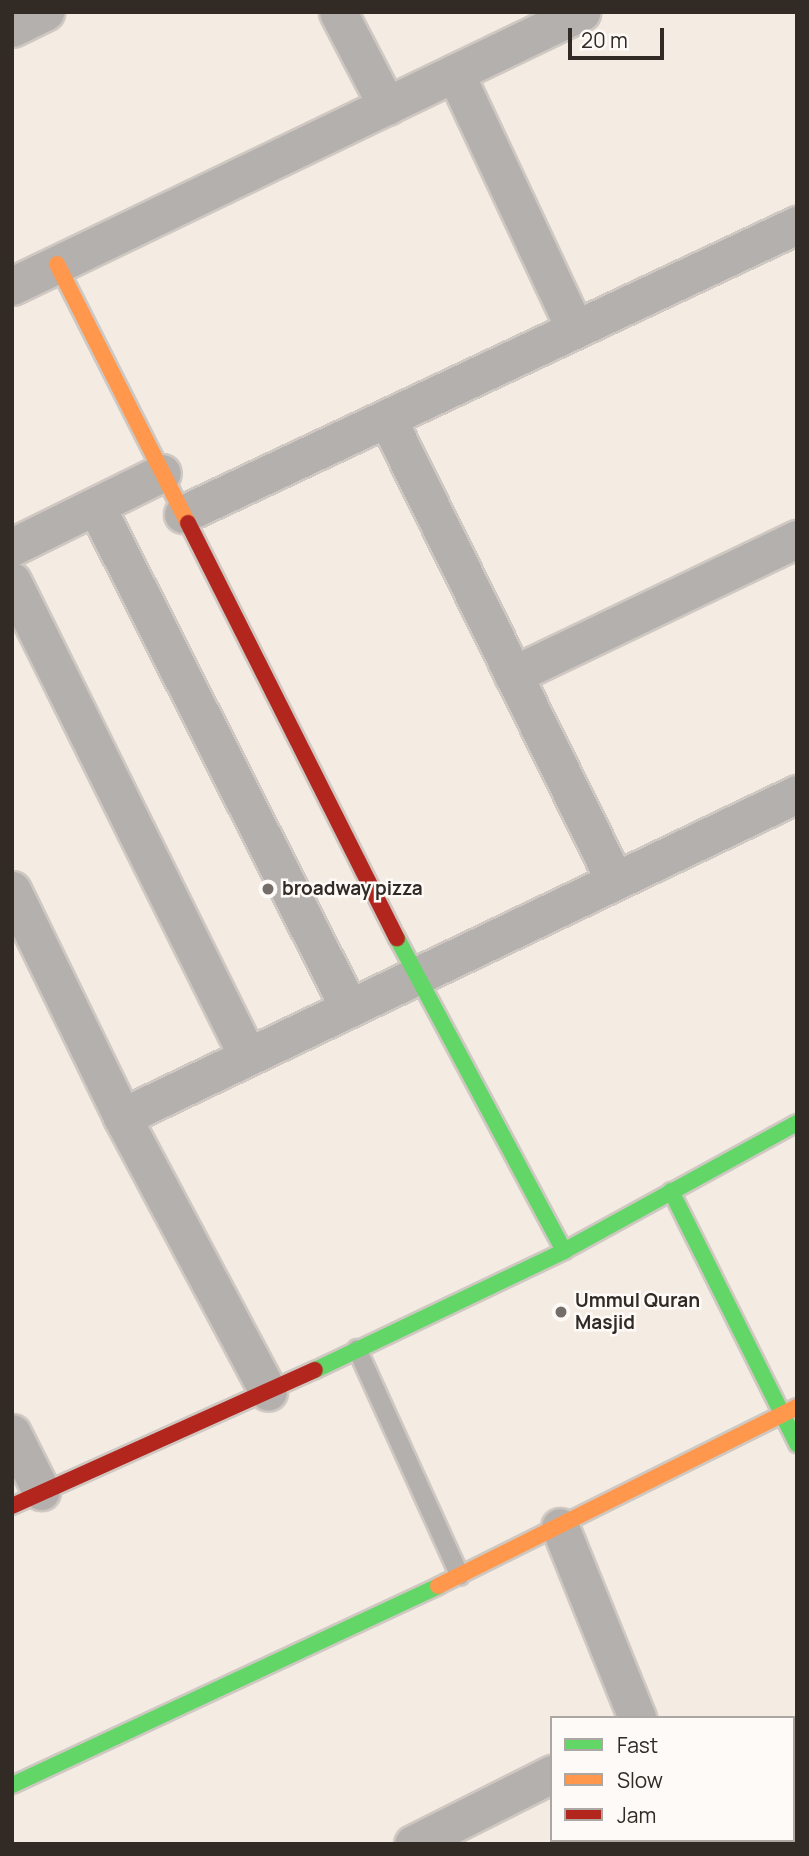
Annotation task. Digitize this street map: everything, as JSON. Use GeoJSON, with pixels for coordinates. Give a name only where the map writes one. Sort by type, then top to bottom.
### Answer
{"type":"FeatureCollection","features":[{"type":"Feature","properties":{"kind":"street"},"geometry":{"type":"LineString","coordinates":[[12,28],[45,12]]}},
{"type":"Feature","properties":{"kind":"street"},"geometry":{"type":"LineString","coordinates":[[338,12],[387,106]]}},
{"type":"Feature","properties":{"kind":"street"},"geometry":{"type":"LineString","coordinates":[[12,286],[581,12]]}},
{"type":"Feature","properties":{"kind":"street"},"geometry":{"type":"LineString","coordinates":[[455,73],[575,329]]}},
{"type":"Feature","properties":{"kind":"street"},"geometry":{"type":"LineString","coordinates":[[183,514],[797,225]]}},
{"type":"Feature","properties":{"kind":"street"},"geometry":{"type":"LineString","coordinates":[[57,264],[416,976],[564,1251]]}},
{"type":"Feature","properties":{"kind":"street"},"geometry":{"type":"LineString","coordinates":[[387,418],[615,881]]}},
{"type":"Feature","properties":{"kind":"street"},"geometry":{"type":"LineString","coordinates":[[12,547],[162,473]]}},
{"type":"Feature","properties":{"kind":"street"},"geometry":{"type":"LineString","coordinates":[[96,506],[349,1008]]}},
{"type":"Feature","properties":{"kind":"street"},"geometry":{"type":"LineString","coordinates":[[513,675],[797,539]]}},
{"type":"Feature","properties":{"kind":"street"},"geometry":{"type":"LineString","coordinates":[[12,581],[248,1057]]}},
{"type":"Feature","properties":{"kind":"street"},"geometry":{"type":"LineString","coordinates":[[122,1117],[796,797]]}},
{"type":"Feature","properties":{"kind":"street"},"geometry":{"type":"LineString","coordinates":[[13,895],[122,1117],[268,1392]]}},
{"type":"Feature","properties":{"kind":"street"},"geometry":{"type":"LineString","coordinates":[[12,1433],[27,1499],[268,1392],[564,1251],[797,1123]]}},
{"type":"Feature","properties":{"kind":"street"},"geometry":{"type":"LineString","coordinates":[[671,1191],[790,1411],[797,1444]]}},
{"type":"Feature","properties":{"kind":"street"},"geometry":{"type":"LineString","coordinates":[[12,1786],[460,1576],[790,1411]]}},
{"type":"Feature","properties":{"kind":"street"},"geometry":{"type":"LineString","coordinates":[[560,1527],[636,1716]]}},
{"type":"Feature","properties":{"kind":"street"},"geometry":{"type":"LineString","coordinates":[[413,1844],[550,1775]]}},
{"type":"Feature","properties":{"kind":"lane"},"geometry":{"type":"LineString","coordinates":[[357,1349],[460,1576]]}},
{"type":"Feature","properties":{"kind":"traffic: fast"},"geometry":{"type":"LineString","coordinates":[[397,938],[564,1251]]}},
{"type":"Feature","properties":{"kind":"traffic: fast"},"geometry":{"type":"LineString","coordinates":[[315,1370],[564,1251],[797,1123]]}},
{"type":"Feature","properties":{"kind":"traffic: fast"},"geometry":{"type":"LineString","coordinates":[[671,1191],[797,1444]]}},
{"type":"Feature","properties":{"kind":"traffic: fast"},"geometry":{"type":"LineString","coordinates":[[12,1785],[438,1586]]}},
{"type":"Feature","properties":{"kind":"traffic: slow"},"geometry":{"type":"LineString","coordinates":[[57,264],[188,523]]}},
{"type":"Feature","properties":{"kind":"traffic: slow"},"geometry":{"type":"LineString","coordinates":[[438,1586],[797,1407]]}},
{"type":"Feature","properties":{"kind":"traffic: jam"},"geometry":{"type":"LineString","coordinates":[[188,523],[397,938]]}},
{"type":"Feature","properties":{"kind":"traffic: jam"},"geometry":{"type":"LineString","coordinates":[[12,1506],[315,1370]]}},
{"type":"Feature","properties":{"kind":"place","name":"broadway pizza"},"geometry":{"type":"Point","coordinates":[268,889]}},
{"type":"Feature","properties":{"kind":"place","name":"Ummul Quran Masjid"},"geometry":{"type":"Point","coordinates":[561,1312]}}]}
